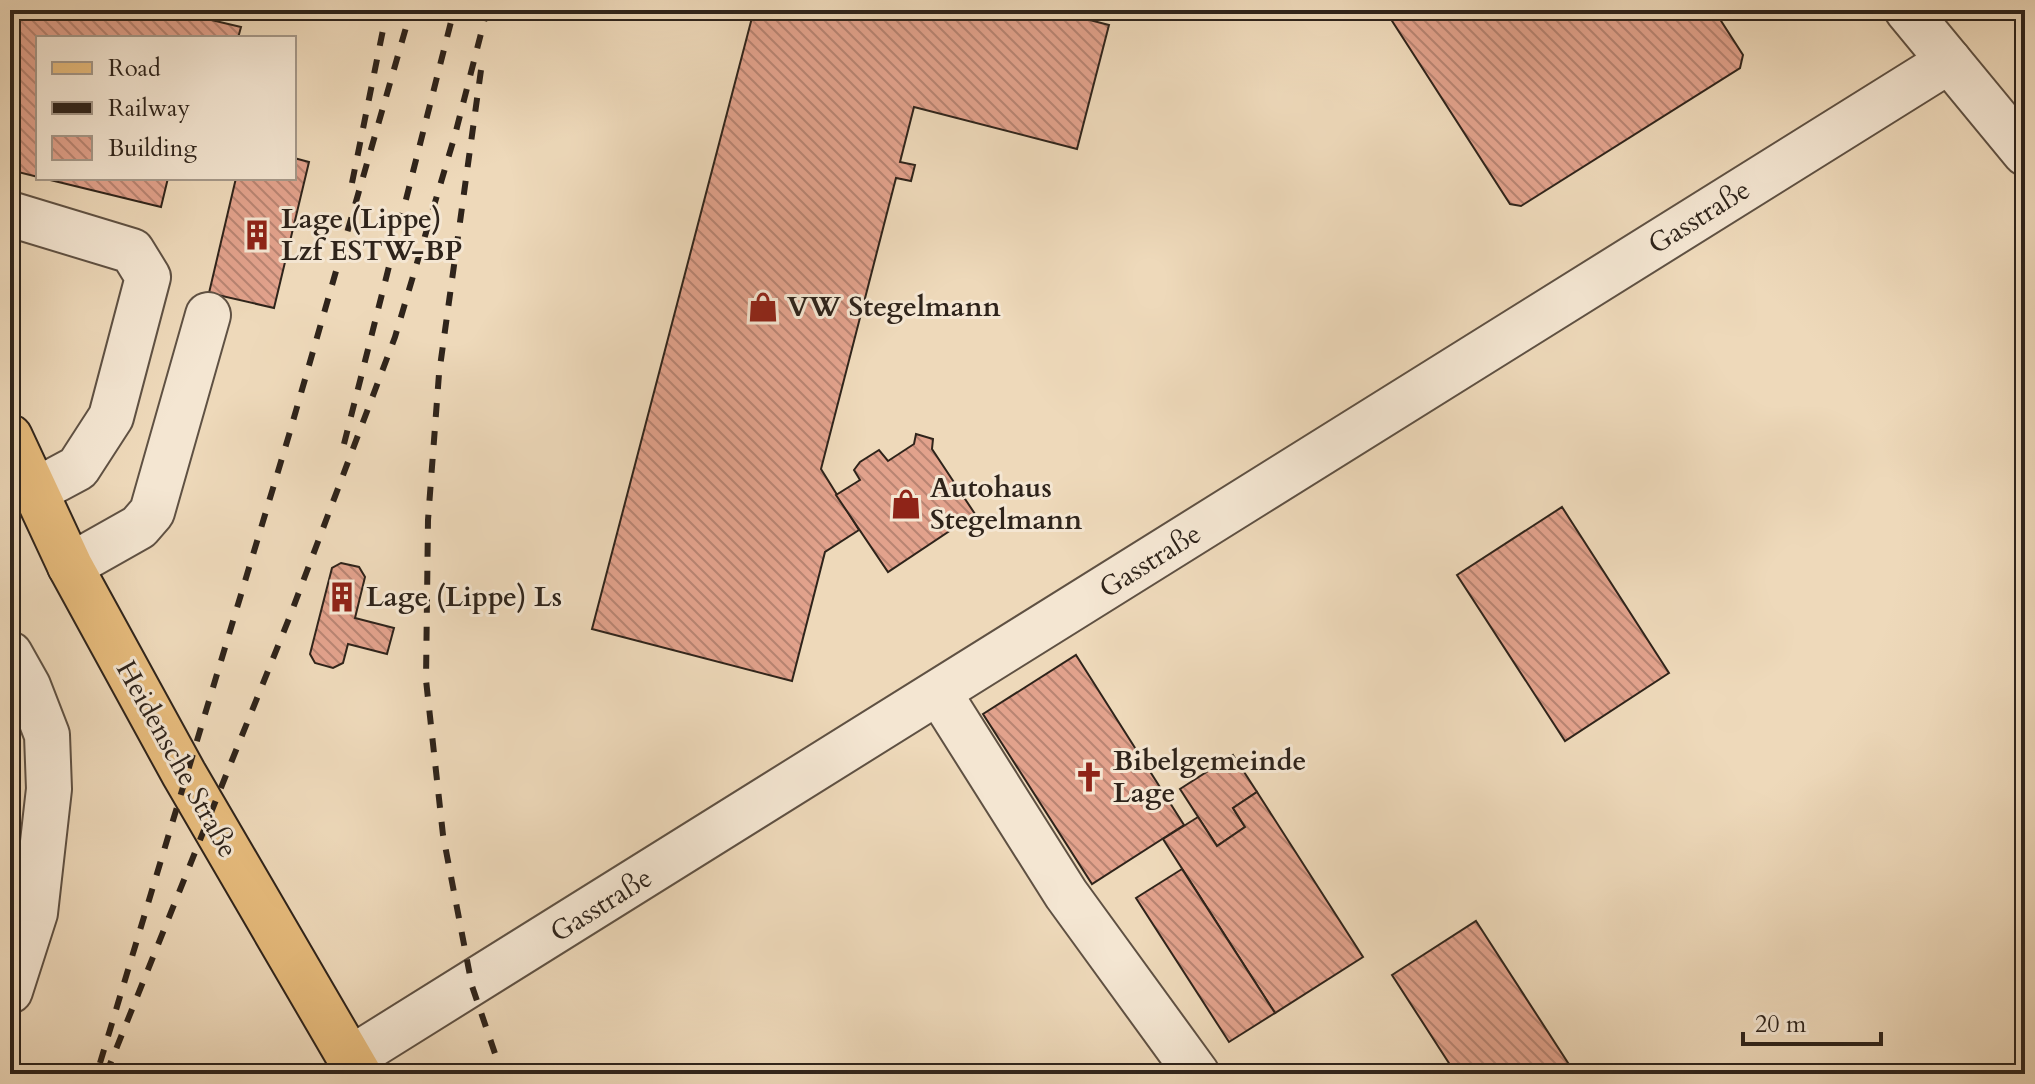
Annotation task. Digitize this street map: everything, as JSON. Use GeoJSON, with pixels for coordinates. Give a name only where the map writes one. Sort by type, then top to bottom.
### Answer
{"type":"FeatureCollection","features":[{"type":"Feature","properties":{"kind":"main road","name":"Heidensche Straße"},"geometry":{"type":"LineString","coordinates":[[10,437],[70,566],[191,785],[355,1066]]}},
{"type":"Feature","properties":{"kind":"street"},"geometry":{"type":"LineString","coordinates":[[1907,10],[2025,153]]}},
{"type":"Feature","properties":{"kind":"street","name":"Gasstraße"},"geometry":{"type":"LineString","coordinates":[[355,1066],[939,693],[1949,61]]}},
{"type":"Feature","properties":{"kind":"street"},"geometry":{"type":"LineString","coordinates":[[10,214],[132,251],[148,277],[111,417],[78,468],[37,490]]}},
{"type":"Feature","properties":{"kind":"street"},"geometry":{"type":"LineString","coordinates":[[70,566],[139,527],[152,512],[208,315]]}},
{"type":"Feature","properties":{"kind":"street"},"geometry":{"type":"LineString","coordinates":[[10,654],[47,735],[49,789],[35,913],[10,991]]}},
{"type":"Feature","properties":{"kind":"street"},"geometry":{"type":"LineString","coordinates":[[939,693],[1066,894],[1197,1074]]}},
{"type":"Feature","properties":{"kind":"building"},"geometry":{"type":"Polygon","coordinates":[[[10,10],[209,10],[207,19],[241,27],[239,36],[36,36],[36,176],[10,170],[10,10]]]}},
{"type":"Feature","properties":{"kind":"building"},"geometry":{"type":"Polygon","coordinates":[[[754,10],[1051,10],[1109,25],[1077,149],[914,107],[900,162],[915,165],[911,181],[896,178],[821,469],[859,530],[825,552],[792,681],[592,629],[754,10]]]}},
{"type":"Feature","properties":{"kind":"building"},"geometry":{"type":"Polygon","coordinates":[[[1385,10],[1714,10],[1743,55],[1740,68],[1521,206],[1510,204],[1385,10]]]}},
{"type":"Feature","properties":{"kind":"building","name":"Lage (Lippe) Lzf ESTW-BP"},"geometry":{"type":"Polygon","coordinates":[[[296,159],[309,162],[274,308],[209,293],[236,180],[296,180],[296,159]]]}},
{"type":"Feature","properties":{"kind":"building"},"geometry":{"type":"Polygon","coordinates":[[[50,180],[168,180],[161,207],[50,180]]]}},
{"type":"Feature","properties":{"kind":"building","name":"Autohaus Stegelmann"},"geometry":{"type":"Polygon","coordinates":[[[916,434],[933,439],[932,449],[975,514],[888,572],[836,495],[860,480],[854,470],[860,462],[879,450],[888,461],[914,444],[916,434]]]}},
{"type":"Feature","properties":{"kind":"building"},"geometry":{"type":"Polygon","coordinates":[[[1562,507],[1669,673],[1565,741],[1457,575],[1562,507]]]}},
{"type":"Feature","properties":{"kind":"building","name":"Lage (Lippe) Ls"},"geometry":{"type":"Polygon","coordinates":[[[341,563],[359,567],[365,577],[355,618],[394,628],[387,654],[348,644],[343,663],[333,668],[315,663],[310,654],[332,568],[341,563]]]}},
{"type":"Feature","properties":{"kind":"building","name":"Bibelgemeinde Lage"},"geometry":{"type":"Polygon","coordinates":[[[1076,655],[1184,825],[1092,884],[983,714],[1076,655]]]}},
{"type":"Feature","properties":{"kind":"building"},"geometry":{"type":"Polygon","coordinates":[[[1233,755],[1257,792],[1233,808],[1245,827],[1217,846],[1180,789],[1233,755]]]}},
{"type":"Feature","properties":{"kind":"building"},"geometry":{"type":"Polygon","coordinates":[[[1257,792],[1363,957],[1275,1013],[1163,839],[1198,817],[1217,846],[1245,827],[1233,808],[1257,792]]]}},
{"type":"Feature","properties":{"kind":"building"},"geometry":{"type":"Polygon","coordinates":[[[1182,869],[1275,1013],[1229,1042],[1136,898],[1182,869]]]}},
{"type":"Feature","properties":{"kind":"building"},"geometry":{"type":"Polygon","coordinates":[[[1476,921],[1570,1066],[1558,1074],[1456,1074],[1392,975],[1476,921]]]}},
{"type":"Feature","properties":{"kind":"railway"},"geometry":{"type":"LineString","coordinates":[[352,183],[387,10]]}},
{"type":"Feature","properties":{"kind":"railway"},"geometry":{"type":"LineString","coordinates":[[100,1063],[289,435],[411,10]]}},
{"type":"Feature","properties":{"kind":"railway"},"geometry":{"type":"LineString","coordinates":[[344,444],[454,10]]}},
{"type":"Feature","properties":{"kind":"railway"},"geometry":{"type":"LineString","coordinates":[[106,1074],[290,616],[395,337],[455,135],[487,10]]}},
{"type":"Feature","properties":{"kind":"railway"},"geometry":{"type":"LineString","coordinates":[[481,70],[439,374],[428,520],[426,680],[443,835],[472,986],[502,1074]]}},
{"type":"Feature","properties":{"kind":"place","name":"Lage (Lippe) Lzf ESTW-BP"},"geometry":{"type":"Point","coordinates":[257,235]}},
{"type":"Feature","properties":{"kind":"place","name":"VW Stegelmann"},"geometry":{"type":"Point","coordinates":[763,307]}},
{"type":"Feature","properties":{"kind":"place","name":"Autohaus Stegelmann"},"geometry":{"type":"Point","coordinates":[906,504]}},
{"type":"Feature","properties":{"kind":"place","name":"Lage (Lippe) Ls"},"geometry":{"type":"Point","coordinates":[342,597]}},
{"type":"Feature","properties":{"kind":"place","name":"Bibelgemeinde Lage"},"geometry":{"type":"Point","coordinates":[1089,777]}}]}
